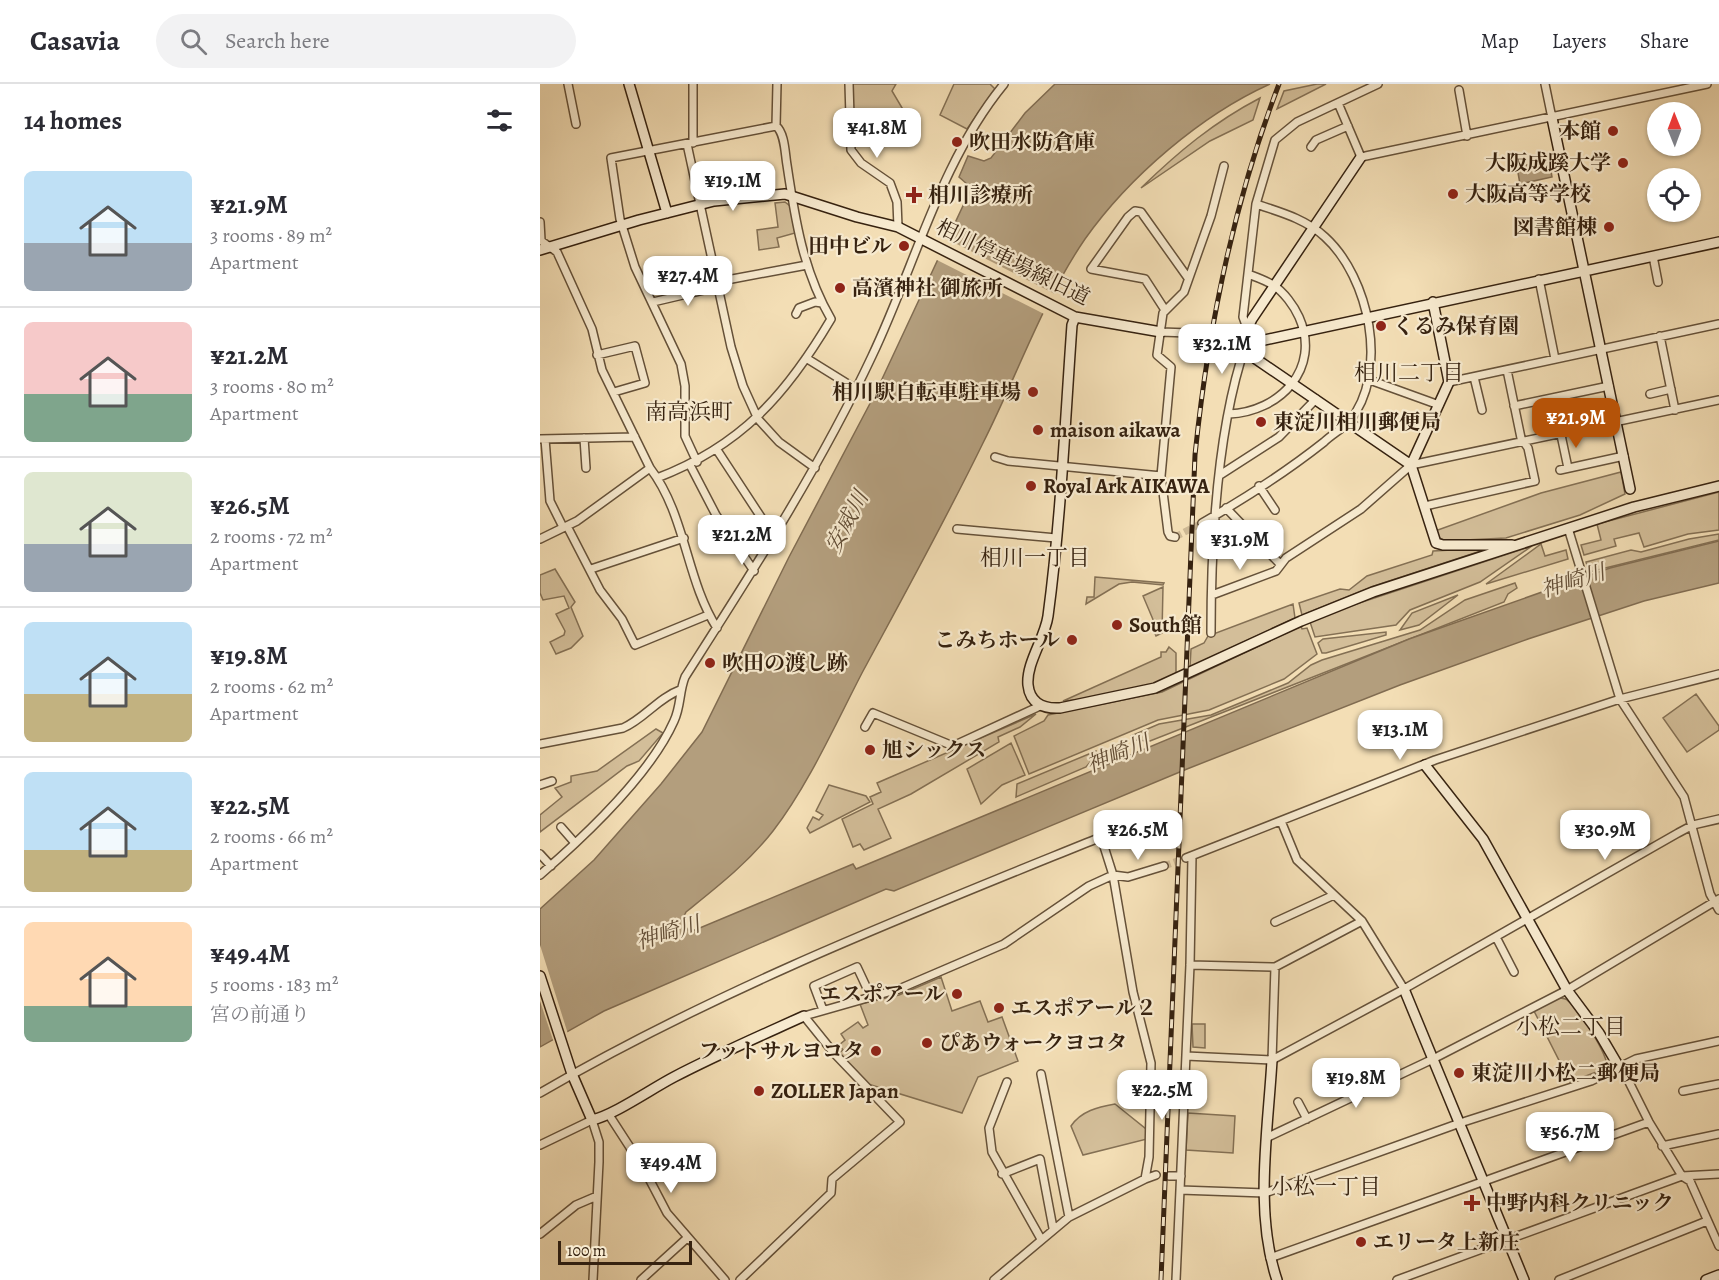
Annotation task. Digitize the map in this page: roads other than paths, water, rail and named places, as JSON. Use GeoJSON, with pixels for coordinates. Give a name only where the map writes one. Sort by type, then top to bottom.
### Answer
{"type":"FeatureCollection","features":[{"type":"Feature","properties":{"kind":"street"},"geometry":{"type":"LineString","coordinates":[[568,84],[576,124]]}},
{"type":"Feature","properties":{"kind":"street"},"geometry":{"type":"LineString","coordinates":[[630,84],[667,213]]}},
{"type":"Feature","properties":{"kind":"street"},"geometry":{"type":"LineString","coordinates":[[693,84],[690,143],[700,205],[731,347],[758,419],[779,442],[815,468]]}},
{"type":"Feature","properties":{"kind":"street"},"geometry":{"type":"LineString","coordinates":[[657,478],[694,464],[758,419],[806,358],[831,319],[807,265],[780,129],[776,126],[777,84]]}},
{"type":"Feature","properties":{"kind":"street"},"geometry":{"type":"LineString","coordinates":[[849,84],[850,139],[855,157],[890,183],[897,202],[898,227]]}},
{"type":"Feature","properties":{"kind":"street"},"geometry":{"type":"LineString","coordinates":[[540,875],[575,843],[649,761],[674,721],[681,700],[680,690],[815,468],[856,389],[924,240],[962,148],[1004,84]]}},
{"type":"Feature","properties":{"kind":"street"},"geometry":{"type":"LineString","coordinates":[[1211,633],[1220,475],[1235,375],[1246,344],[1247,328],[1243,317],[1256,204],[1275,140],[1297,122],[1378,84]]}},
{"type":"Feature","properties":{"kind":"street"},"geometry":{"type":"LineString","coordinates":[[1545,84],[1630,489]]}},
{"type":"Feature","properties":{"kind":"street"},"geometry":{"type":"LineString","coordinates":[[1247,328],[1361,157],[1705,84]]}},
{"type":"Feature","properties":{"kind":"street"},"geometry":{"type":"LineString","coordinates":[[1460,90],[1467,135]]}},
{"type":"Feature","properties":{"kind":"street"},"geometry":{"type":"LineString","coordinates":[[1338,103],[1361,157]]}},
{"type":"Feature","properties":{"kind":"street"},"geometry":{"type":"LineString","coordinates":[[850,139],[910,123]]}},
{"type":"Feature","properties":{"kind":"street"},"geometry":{"type":"LineString","coordinates":[[754,571],[716,515],[694,464],[686,436],[685,386],[681,364],[635,267],[622,225],[611,158],[776,126]]}},
{"type":"Feature","properties":{"kind":"street"},"geometry":{"type":"LineString","coordinates":[[1311,147],[1316,140],[1347,126]]}},
{"type":"Feature","properties":{"kind":"street"},"geometry":{"type":"LineString","coordinates":[[1175,537],[1170,536],[1168,532],[1161,476],[1171,367],[1157,355],[1165,310],[1184,292],[1211,216],[1224,166]]}},
{"type":"Feature","properties":{"kind":"street","name":"相川停車場線旧道"},"geometry":{"type":"LineString","coordinates":[[543,244],[742,196],[777,193],[792,195],[857,217],[898,227],[1075,317],[1161,332]]}},
{"type":"Feature","properties":{"kind":"street"},"geometry":{"type":"LineString","coordinates":[[1202,523],[1299,461],[1349,421],[1367,379],[1370,341],[1367,315],[1364,297],[1354,273],[1340,252],[1314,228],[1288,214],[1256,204]]}},
{"type":"Feature","properties":{"kind":"street"},"geometry":{"type":"LineString","coordinates":[[1165,310],[1145,279],[1091,269],[1128,217],[1135,211],[1141,212],[1188,278]]}},
{"type":"Feature","properties":{"kind":"street"},"geometry":{"type":"LineString","coordinates":[[540,222],[543,244],[557,252],[592,329],[597,355],[684,538],[708,615],[717,628]]}},
{"type":"Feature","properties":{"kind":"street"},"geometry":{"type":"LineString","coordinates":[[1225,339],[1246,344],[1367,315],[1719,242]]}},
{"type":"Feature","properties":{"kind":"street"},"geometry":{"type":"LineString","coordinates":[[1653,256],[1658,282]]}},
{"type":"Feature","properties":{"kind":"street"},"geometry":{"type":"LineString","coordinates":[[653,302],[807,265]]}},
{"type":"Feature","properties":{"kind":"street"},"geometry":{"type":"LineString","coordinates":[[1229,414],[1260,410],[1271,404],[1293,383],[1304,357],[1303,330],[1292,305],[1274,286],[1248,274]]}},
{"type":"Feature","properties":{"kind":"street"},"geometry":{"type":"LineString","coordinates":[[1539,279],[1555,359]]}},
{"type":"Feature","properties":{"kind":"street"},"geometry":{"type":"LineString","coordinates":[[795,314],[799,308],[815,302],[822,303]]}},
{"type":"Feature","properties":{"kind":"street"},"geometry":{"type":"LineString","coordinates":[[1212,595],[1276,571],[1280,564],[1361,509],[1411,465],[1449,382],[1433,302]]}},
{"type":"Feature","properties":{"kind":"street"},"geometry":{"type":"LineString","coordinates":[[1041,706],[1031,696],[1028,681],[1048,618],[1063,467],[1072,325],[1075,317]]}},
{"type":"Feature","properties":{"kind":"street"},"geometry":{"type":"LineString","coordinates":[[1449,382],[1719,324]]}},
{"type":"Feature","properties":{"kind":"street"},"geometry":{"type":"LineString","coordinates":[[1161,332],[1172,330],[1189,333]]}},
{"type":"Feature","properties":{"kind":"street"},"geometry":{"type":"LineString","coordinates":[[1660,336],[1675,410]]}},
{"type":"Feature","properties":{"kind":"street"},"geometry":{"type":"LineString","coordinates":[[1246,344],[1256,359],[1411,465],[1425,506],[1432,537],[1439,544],[1514,545]]}},
{"type":"Feature","properties":{"kind":"street"},"geometry":{"type":"LineString","coordinates":[[597,355],[635,346],[645,383],[614,392]]}},
{"type":"Feature","properties":{"kind":"street"},"geometry":{"type":"LineString","coordinates":[[806,358],[856,389]]}},
{"type":"Feature","properties":{"kind":"street"},"geometry":{"type":"LineString","coordinates":[[1425,506],[1535,481],[1528,448],[1521,438],[1507,370]]}},
{"type":"Feature","properties":{"kind":"street"},"geometry":{"type":"LineString","coordinates":[[1474,377],[1482,410]]}},
{"type":"Feature","properties":{"kind":"street"},"geometry":{"type":"LineString","coordinates":[[1367,379],[1440,405]]}},
{"type":"Feature","properties":{"kind":"street"},"geometry":{"type":"LineString","coordinates":[[1514,406],[1609,386]]}},
{"type":"Feature","properties":{"kind":"street"},"geometry":{"type":"LineString","coordinates":[[1650,394],[1671,389]]}},
{"type":"Feature","properties":{"kind":"street"},"geometry":{"type":"LineString","coordinates":[[1220,475],[1279,437],[1316,399]]}},
{"type":"Feature","properties":{"kind":"street"},"geometry":{"type":"LineString","coordinates":[[1411,465],[1524,443],[1719,400]]}},
{"type":"Feature","properties":{"kind":"street"},"geometry":{"type":"LineString","coordinates":[[1561,435],[1564,469],[1624,456]]}},
{"type":"Feature","properties":{"kind":"street"},"geometry":{"type":"LineString","coordinates":[[635,437],[542,439],[550,501],[591,569],[600,590],[622,619],[635,645],[708,615]]}},
{"type":"Feature","properties":{"kind":"street"},"geometry":{"type":"LineString","coordinates":[[584,438],[586,468]]}},
{"type":"Feature","properties":{"kind":"street"},"geometry":{"type":"LineString","coordinates":[[717,450],[774,537]]}},
{"type":"Feature","properties":{"kind":"street"},"geometry":{"type":"LineString","coordinates":[[995,457],[1008,461],[1161,476]]}},
{"type":"Feature","properties":{"kind":"street"},"geometry":{"type":"LineString","coordinates":[[540,539],[565,527],[650,468]]}},
{"type":"Feature","properties":{"kind":"street"},"geometry":{"type":"LineString","coordinates":[[1260,486],[1275,510]]}},
{"type":"Feature","properties":{"kind":"street"},"geometry":{"type":"LineString","coordinates":[[865,726],[873,713],[953,746],[1041,706],[1060,708],[1155,688],[1336,606],[1514,545],[1634,507],[1719,486]]}},
{"type":"Feature","properties":{"kind":"street"},"geometry":{"type":"LineString","coordinates":[[1226,508],[1280,564]]}},
{"type":"Feature","properties":{"kind":"street"},"geometry":{"type":"LineString","coordinates":[[1568,528],[1620,699],[1684,797],[1710,894],[1717,899],[1719,910]]}},
{"type":"Feature","properties":{"kind":"street"},"geometry":{"type":"LineString","coordinates":[[957,529],[1056,538]]}},
{"type":"Feature","properties":{"kind":"street"},"geometry":{"type":"LineString","coordinates":[[591,569],[684,538]]}},
{"type":"Feature","properties":{"kind":"street"},"geometry":{"type":"LineString","coordinates":[[1176,1280],[1190,965],[1189,857],[1425,765],[1620,699],[1719,674]]}},
{"type":"Feature","properties":{"kind":"street"},"geometry":{"type":"LineString","coordinates":[[540,744],[623,728],[632,724],[669,694],[680,690]]}},
{"type":"Feature","properties":{"kind":"street"},"geometry":{"type":"LineString","coordinates":[[1425,765],[1483,839],[1567,990],[1599,1033],[1620,1067],[1662,1146],[1682,1176],[1690,1180],[1719,1246]]}},
{"type":"Feature","properties":{"kind":"street"},"geometry":{"type":"LineString","coordinates":[[540,785],[552,781]]}},
{"type":"Feature","properties":{"kind":"street"},"geometry":{"type":"LineString","coordinates":[[1186,1056],[1272,1060],[1404,989],[1693,825],[1719,819]]}},
{"type":"Feature","properties":{"kind":"street"},"geometry":{"type":"LineString","coordinates":[[1281,821],[1297,860],[1362,921],[1404,989],[1524,1280]]}},
{"type":"Feature","properties":{"kind":"street"},"geometry":{"type":"LineString","coordinates":[[561,827],[575,843]]}},
{"type":"Feature","properties":{"kind":"street"},"geometry":{"type":"LineString","coordinates":[[540,1093],[571,1071],[787,967],[1101,837],[1113,875],[1133,992],[1151,1063],[1149,1156],[1145,1179]]}},
{"type":"Feature","properties":{"kind":"street"},"geometry":{"type":"LineString","coordinates":[[540,854],[551,866]]}},
{"type":"Feature","properties":{"kind":"street"},"geometry":{"type":"LineString","coordinates":[[540,1145],[592,1120],[609,1115],[693,1067],[804,1016],[899,989],[1004,944],[1089,886],[1113,875],[1128,877],[1164,866]]}},
{"type":"Feature","properties":{"kind":"street"},"geometry":{"type":"LineString","coordinates":[[1275,922],[1334,895]]}},
{"type":"Feature","properties":{"kind":"street"},"geometry":{"type":"LineString","coordinates":[[1268,1137],[1433,1059],[1567,990],[1717,899]]}},
{"type":"Feature","properties":{"kind":"street"},"geometry":{"type":"LineString","coordinates":[[1190,965],[1275,967],[1362,921]]}},
{"type":"Feature","properties":{"kind":"street"},"geometry":{"type":"LineString","coordinates":[[1496,937],[1514,972]]}},
{"type":"Feature","properties":{"kind":"street"},"geometry":{"type":"LineString","coordinates":[[823,1010],[814,986],[857,967],[871,997]]}},
{"type":"Feature","properties":{"kind":"street"},"geometry":{"type":"LineString","coordinates":[[1275,967],[1265,1193],[1270,1258],[1277,1280]]}},
{"type":"Feature","properties":{"kind":"street"},"geometry":{"type":"LineString","coordinates":[[540,976],[571,1071],[599,1142],[593,1280]]}},
{"type":"Feature","properties":{"kind":"street"},"geometry":{"type":"LineString","coordinates":[[740,1280],[831,1194],[832,1179],[900,1122],[833,1052],[804,1016]]}},
{"type":"Feature","properties":{"kind":"street"},"geometry":{"type":"LineString","coordinates":[[1180,1190],[1265,1193],[1460,1123],[1591,1081],[1658,1052],[1719,1041]]}},
{"type":"Feature","properties":{"kind":"street"},"geometry":{"type":"LineString","coordinates":[[1041,1074],[1069,1217]]}},
{"type":"Feature","properties":{"kind":"street"},"geometry":{"type":"LineString","coordinates":[[1007,1082],[989,1128],[992,1152],[1002,1174],[1041,1239]]}},
{"type":"Feature","properties":{"kind":"street"},"geometry":{"type":"LineString","coordinates":[[1683,1091],[1719,1084]]}},
{"type":"Feature","properties":{"kind":"street"},"geometry":{"type":"LineString","coordinates":[[1298,1102],[1306,1119]]}},
{"type":"Feature","properties":{"kind":"street"},"geometry":{"type":"LineString","coordinates":[[609,1115],[644,1169],[667,1213],[686,1239],[724,1280]]}},
{"type":"Feature","properties":{"kind":"street"},"geometry":{"type":"LineString","coordinates":[[1270,1258],[1649,1122]]}},
{"type":"Feature","properties":{"kind":"street"},"geometry":{"type":"LineString","coordinates":[[1662,1146],[1719,1134]]}},
{"type":"Feature","properties":{"kind":"street"},"geometry":{"type":"LineString","coordinates":[[1002,1174],[1040,1159],[1053,1228]]}},
{"type":"Feature","properties":{"kind":"street"},"geometry":{"type":"LineString","coordinates":[[1397,1280],[1508,1242],[1682,1176],[1719,1174]]}},
{"type":"Feature","properties":{"kind":"street"},"geometry":{"type":"LineString","coordinates":[[994,1280],[1053,1228],[1069,1217],[1156,1175]]}},
{"type":"Feature","properties":{"kind":"street"},"geometry":{"type":"LineString","coordinates":[[1169,1176],[1181,1176]]}},
{"type":"Feature","properties":{"kind":"street"},"geometry":{"type":"LineString","coordinates":[[540,1234],[576,1205],[597,1196]]}},
{"type":"Feature","properties":{"kind":"street"},"geometry":{"type":"LineString","coordinates":[[1559,1280],[1707,1221]]}},
{"type":"Feature","properties":{"kind":"street"},"geometry":{"type":"LineString","coordinates":[[641,1280],[686,1239]]}},
{"type":"Feature","properties":{"kind":"street"},"geometry":{"type":"LineString","coordinates":[[1706,1280],[1719,1275]]}},
{"type":"Feature","properties":{"kind":"water"},"geometry":{"type":"Polygon","coordinates":[[[1055,84],[1270,84],[1218,113],[1168,150],[1123,193],[1085,239],[1056,288],[969,472],[810,774],[786,813],[763,843],[732,874],[686,912],[682,921],[688,930],[695,930],[853,864],[856,869],[1409,639],[1610,568],[1719,541],[1719,583],[1644,601],[1528,639],[1400,685],[1187,769],[894,891],[886,889],[604,1011],[540,1047],[540,909],[594,860],[661,784],[702,732],[789,557],[875,394],[968,195],[967,184],[959,177],[968,156],[984,161],[991,158],[1025,113],[1055,84]]]}},
{"type":"Feature","properties":{"kind":"water"},"geometry":{"type":"Polygon","coordinates":[[[1549,160],[1552,177],[1520,184],[1517,167],[1549,160]]]}},
{"type":"Feature","properties":{"kind":"tunnel"},"geometry":{"type":"LineString","coordinates":[[1189,333],[1225,339]]}},
{"type":"Feature","properties":{"kind":"tunnel"},"geometry":{"type":"LineString","coordinates":[[1175,537],[1202,523]]}},
{"type":"Feature","properties":{"kind":"tunnel"},"geometry":{"type":"LineString","coordinates":[[1164,866],[1186,858]]}},
{"type":"Feature","properties":{"kind":"railway"},"geometry":{"type":"LineString","coordinates":[[1161,1280],[1195,455],[1207,360],[1225,267],[1248,175],[1279,84]]}},
{"type":"Feature","properties":{"kind":"place","name":"本館"},"geometry":{"type":"Point","coordinates":[1613,131]}},
{"type":"Feature","properties":{"kind":"place","name":"吹田水防倉庫"},"geometry":{"type":"Point","coordinates":[957,142]}},
{"type":"Feature","properties":{"kind":"place","name":"大阪成蹊大学"},"geometry":{"type":"Point","coordinates":[1623,163]}},
{"type":"Feature","properties":{"kind":"place","name":"大阪高等学校"},"geometry":{"type":"Point","coordinates":[1453,194]}},
{"type":"Feature","properties":{"kind":"place","name":"相川診療所"},"geometry":{"type":"Point","coordinates":[914,195]}},
{"type":"Feature","properties":{"kind":"place","name":"図書館棟"},"geometry":{"type":"Point","coordinates":[1609,227]}},
{"type":"Feature","properties":{"kind":"place","name":"田中ビル"},"geometry":{"type":"Point","coordinates":[904,246]}},
{"type":"Feature","properties":{"kind":"place","name":"高濱神社 御旅所"},"geometry":{"type":"Point","coordinates":[840,288]}},
{"type":"Feature","properties":{"kind":"place","name":"くるみ保育園"},"geometry":{"type":"Point","coordinates":[1381,326]}},
{"type":"Feature","properties":{"kind":"place","name":"相川駅自転車駐車場"},"geometry":{"type":"Point","coordinates":[1033,392]}},
{"type":"Feature","properties":{"kind":"place","name":"東淀川相川郵便局"},"geometry":{"type":"Point","coordinates":[1261,422]}},
{"type":"Feature","properties":{"kind":"place","name":"maison aikawa"},"geometry":{"type":"Point","coordinates":[1038,430]}},
{"type":"Feature","properties":{"kind":"place","name":"Royal Ark AIKAWA"},"geometry":{"type":"Point","coordinates":[1031,486]}},
{"type":"Feature","properties":{"kind":"place","name":"South館"},"geometry":{"type":"Point","coordinates":[1117,625]}},
{"type":"Feature","properties":{"kind":"place","name":"こみちホール"},"geometry":{"type":"Point","coordinates":[1072,640]}},
{"type":"Feature","properties":{"kind":"place","name":"吹田の渡し跡"},"geometry":{"type":"Point","coordinates":[710,663]}},
{"type":"Feature","properties":{"kind":"place","name":"旭シックス"},"geometry":{"type":"Point","coordinates":[870,750]}},
{"type":"Feature","properties":{"kind":"place","name":"エスポアール"},"geometry":{"type":"Point","coordinates":[957,994]}},
{"type":"Feature","properties":{"kind":"place","name":"エスポアール２"},"geometry":{"type":"Point","coordinates":[999,1008]}},
{"type":"Feature","properties":{"kind":"place","name":"ぴあウォークヨコタ"},"geometry":{"type":"Point","coordinates":[927,1043]}},
{"type":"Feature","properties":{"kind":"place","name":"フットサルヨコタ"},"geometry":{"type":"Point","coordinates":[876,1051]}},
{"type":"Feature","properties":{"kind":"place","name":"東淀川小松二郵便局"},"geometry":{"type":"Point","coordinates":[1459,1073]}},
{"type":"Feature","properties":{"kind":"place","name":"ZOLLER Japan"},"geometry":{"type":"Point","coordinates":[759,1091]}},
{"type":"Feature","properties":{"kind":"place","name":"中野内科クリニック"},"geometry":{"type":"Point","coordinates":[1472,1203]}},
{"type":"Feature","properties":{"kind":"place","name":"エリータ上新庄"},"geometry":{"type":"Point","coordinates":[1361,1242]}},
{"type":"Feature","properties":{"kind":"district","name":"相川二丁目"},"geometry":{"type":"Point","coordinates":[1409,373]}},
{"type":"Feature","properties":{"kind":"district","name":"南高浜町"},"geometry":{"type":"Point","coordinates":[689,412]}},
{"type":"Feature","properties":{"kind":"district","name":"相川一丁目"},"geometry":{"type":"Point","coordinates":[1035,558]}},
{"type":"Feature","properties":{"kind":"district","name":"小松二丁目"},"geometry":{"type":"Point","coordinates":[1571,1027]}},
{"type":"Feature","properties":{"kind":"district","name":"小松一丁目"},"geometry":{"type":"Point","coordinates":[1326,1187]}},
{"type":"Feature","properties":{"kind":"water label","name":"安威川"},"geometry":{"type":"Point","coordinates":[847,522]}},
{"type":"Feature","properties":{"kind":"water label","name":"神崎川"},"geometry":{"type":"Point","coordinates":[1573,581]}},
{"type":"Feature","properties":{"kind":"water label","name":"神崎川"},"geometry":{"type":"Point","coordinates":[1118,754]}},
{"type":"Feature","properties":{"kind":"water label","name":"神崎川"},"geometry":{"type":"Point","coordinates":[668,933]}}]}
